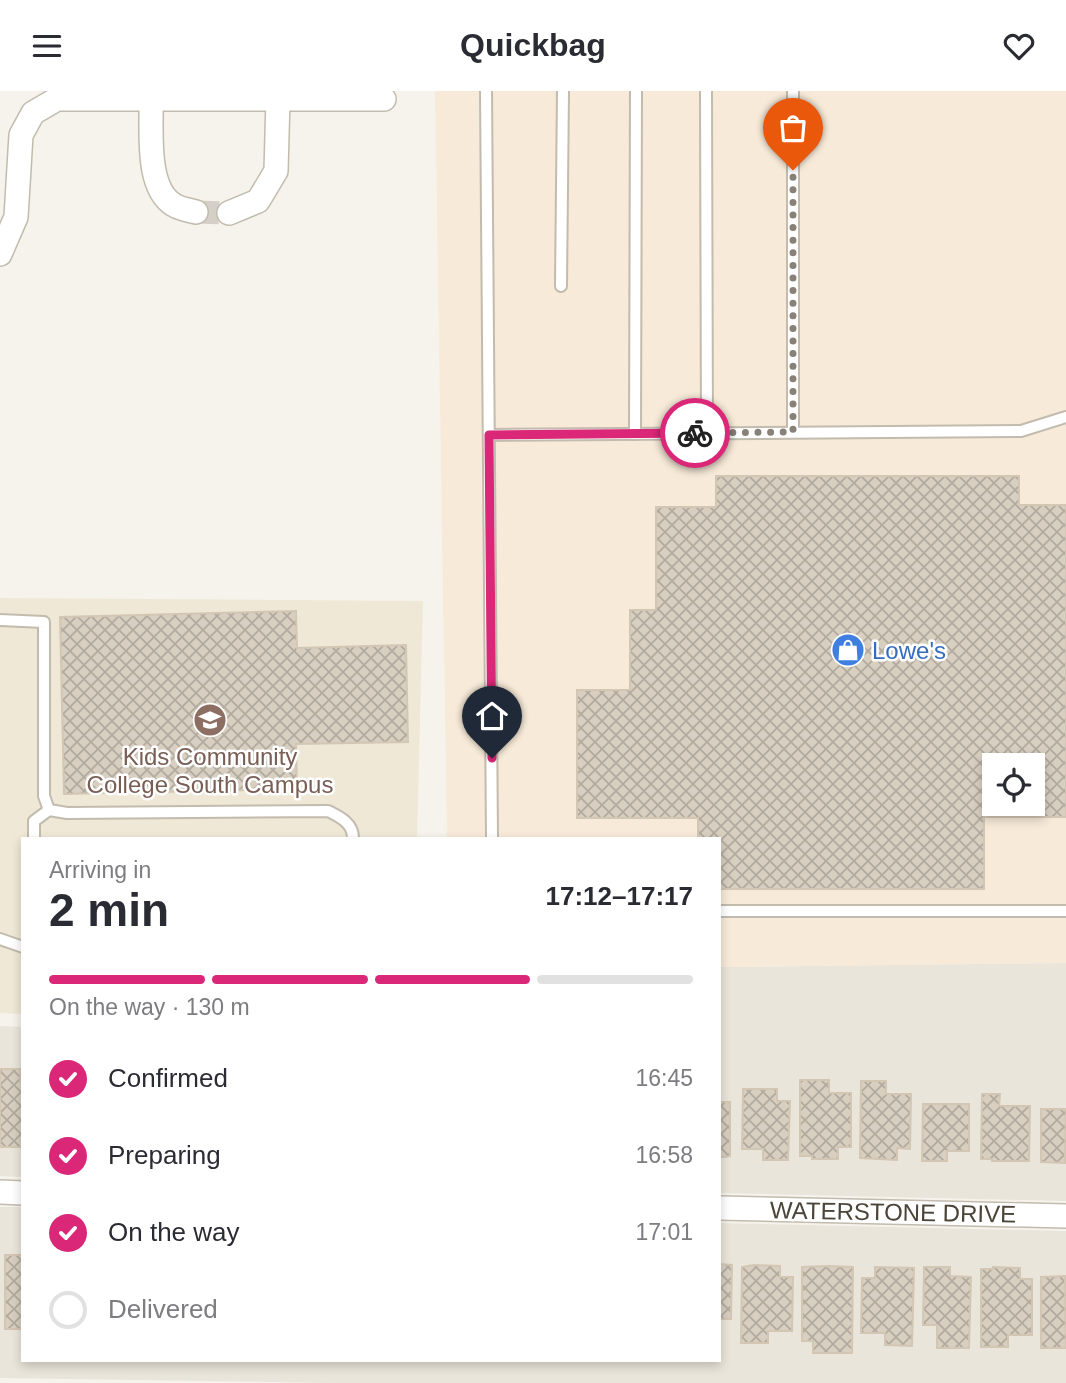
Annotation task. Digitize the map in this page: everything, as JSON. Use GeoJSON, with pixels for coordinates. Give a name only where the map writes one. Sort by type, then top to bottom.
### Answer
{"type":"FeatureCollection","features":[{"type":"Feature","properties":{"kind":"street"},"geometry":{"type":"LineString","coordinates":[[0,254],[16,217],[21,135],[33,113],[57,99],[151,99],[214,95],[278,99],[384,99]]}},
{"type":"Feature","properties":{"kind":"street"},"geometry":{"type":"LineString","coordinates":[[151,99],[153,163],[160,191],[174,205],[196,212]]}},
{"type":"Feature","properties":{"kind":"street"},"geometry":{"type":"LineString","coordinates":[[229,213],[258,201],[276,170],[278,99]]}},
{"type":"Feature","properties":{"kind":"street"},"geometry":{"type":"LineString","coordinates":[[0,1192],[21,1193]]}},
{"type":"Feature","properties":{"kind":"street","name":"WATERSTONE DRIVE"},"geometry":{"type":"LineString","coordinates":[[721,1208],[1066,1216]]}},
{"type":"Feature","properties":{"kind":"lane"},"geometry":{"type":"LineString","coordinates":[[486,91],[492,837]]}},
{"type":"Feature","properties":{"kind":"lane"},"geometry":{"type":"LineString","coordinates":[[561,286],[563,91]]}},
{"type":"Feature","properties":{"kind":"lane"},"geometry":{"type":"LineString","coordinates":[[635,434],[636,91]]}},
{"type":"Feature","properties":{"kind":"lane"},"geometry":{"type":"LineString","coordinates":[[706,91],[707,433]]}},
{"type":"Feature","properties":{"kind":"lane"},"geometry":{"type":"LineString","coordinates":[[793,91],[793,432]]}},
{"type":"Feature","properties":{"kind":"lane"},"geometry":{"type":"LineString","coordinates":[[489,435],[1021,431],[1066,417]]}},
{"type":"Feature","properties":{"kind":"lane"},"geometry":{"type":"LineString","coordinates":[[0,620],[44,622],[44,796],[49,810]]}},
{"type":"Feature","properties":{"kind":"lane"},"geometry":{"type":"LineString","coordinates":[[34,837],[34,821],[49,810],[67,813],[328,811],[345,821],[353,832],[353,837]]}},
{"type":"Feature","properties":{"kind":"lane"},"geometry":{"type":"LineString","coordinates":[[721,911],[1066,911]]}},
{"type":"Feature","properties":{"kind":"lane"},"geometry":{"type":"LineString","coordinates":[[0,939],[21,945]]}},
{"type":"Feature","properties":{"kind":"shaded area"},"geometry":{"type":"Polygon","coordinates":[[[435,91],[1066,91],[1066,963],[721,967],[721,837],[447,837],[435,91]]]}},
{"type":"Feature","properties":{"kind":"shaded area","name":"Kids Community College South Campus"},"geometry":{"type":"Polygon","coordinates":[[[0,598],[423,601],[417,837],[21,837],[21,1014],[0,1013],[0,598]]]}},
{"type":"Feature","properties":{"kind":"shaded area"},"geometry":{"type":"Polygon","coordinates":[[[1066,963],[1066,1201],[721,1193],[721,967],[1066,963]]]}},
{"type":"Feature","properties":{"kind":"shaded area"},"geometry":{"type":"Polygon","coordinates":[[[0,1026],[21,1027],[21,1177],[0,1176],[0,1026]]]}},
{"type":"Feature","properties":{"kind":"shaded area"},"geometry":{"type":"Polygon","coordinates":[[[0,1207],[21,1207],[21,1362],[721,1362],[721,1223],[1066,1231],[1066,1383],[338,1383],[0,1378],[0,1207]]]}},
{"type":"Feature","properties":{"kind":"building","name":"Lowe's"},"geometry":{"type":"Polygon","coordinates":[[[716,476],[1019,476],[1019,505],[1066,505],[1066,817],[984,817],[984,889],[721,889],[721,837],[698,837],[698,818],[577,818],[577,690],[630,690],[630,610],[656,610],[656,507],[716,507],[716,476]]]}},
{"type":"Feature","properties":{"kind":"building","name":"Kids Community College South Campus"},"geometry":{"type":"Polygon","coordinates":[[[296,611],[297,648],[406,645],[408,742],[296,744],[297,789],[64,794],[60,617],[296,611]]]}},
{"type":"Feature","properties":{"kind":"building"},"geometry":{"type":"Polygon","coordinates":[[[0,1069],[21,1069],[21,1147],[0,1147],[0,1069]]]}},
{"type":"Feature","properties":{"kind":"building"},"geometry":{"type":"Polygon","coordinates":[[[800,1080],[829,1080],[829,1093],[851,1093],[851,1147],[838,1147],[838,1159],[800,1156],[800,1080]]]}},
{"type":"Feature","properties":{"kind":"building"},"geometry":{"type":"Polygon","coordinates":[[[861,1081],[886,1081],[886,1094],[911,1094],[910,1149],[897,1148],[897,1160],[860,1158],[861,1081]]]}},
{"type":"Feature","properties":{"kind":"building"},"geometry":{"type":"Polygon","coordinates":[[[743,1089],[777,1089],[777,1101],[790,1101],[788,1160],[763,1160],[763,1149],[742,1149],[743,1089]]]}},
{"type":"Feature","properties":{"kind":"building"},"geometry":{"type":"Polygon","coordinates":[[[982,1094],[1000,1094],[999,1106],[1030,1106],[1029,1161],[981,1159],[982,1094]]]}},
{"type":"Feature","properties":{"kind":"building"},"geometry":{"type":"Polygon","coordinates":[[[721,1102],[730,1102],[730,1156],[721,1157],[721,1102]]]}},
{"type":"Feature","properties":{"kind":"building"},"geometry":{"type":"Polygon","coordinates":[[[923,1104],[969,1104],[969,1151],[947,1151],[947,1161],[922,1161],[923,1104]]]}},
{"type":"Feature","properties":{"kind":"building"},"geometry":{"type":"Polygon","coordinates":[[[1041,1109],[1066,1109],[1065,1163],[1041,1162],[1041,1109]]]}},
{"type":"Feature","properties":{"kind":"building"},"geometry":{"type":"Polygon","coordinates":[[[5,1255],[21,1255],[21,1329],[5,1329],[5,1255]]]}},
{"type":"Feature","properties":{"kind":"building"},"geometry":{"type":"Polygon","coordinates":[[[721,1264],[732,1265],[731,1319],[721,1319],[721,1264]]]}},
{"type":"Feature","properties":{"kind":"building"},"geometry":{"type":"Polygon","coordinates":[[[780,1266],[780,1277],[793,1277],[792,1331],[768,1331],[768,1343],[741,1343],[742,1267],[780,1266]]]}},
{"type":"Feature","properties":{"kind":"building"},"geometry":{"type":"Polygon","coordinates":[[[802,1267],[853,1267],[852,1353],[813,1353],[813,1341],[802,1341],[802,1267]]]}},
{"type":"Feature","properties":{"kind":"building"},"geometry":{"type":"Polygon","coordinates":[[[875,1267],[914,1268],[912,1346],[885,1345],[885,1333],[861,1333],[862,1278],[875,1278],[875,1267]]]}},
{"type":"Feature","properties":{"kind":"building"},"geometry":{"type":"Polygon","coordinates":[[[924,1267],[950,1267],[950,1276],[971,1277],[969,1348],[937,1348],[937,1325],[923,1325],[924,1267]]]}},
{"type":"Feature","properties":{"kind":"building"},"geometry":{"type":"Polygon","coordinates":[[[1020,1268],[1020,1279],[1032,1279],[1032,1335],[1008,1335],[1008,1347],[981,1347],[981,1269],[1020,1268]]]}},
{"type":"Feature","properties":{"kind":"building"},"geometry":{"type":"Polygon","coordinates":[[[1065,1276],[1066,1348],[1041,1348],[1041,1277],[1065,1276]]]}},
{"type":"Feature","properties":{"kind":"tunnel"},"geometry":{"type":"LineString","coordinates":[[196,212],[229,213]]}},
{"type":"Feature","properties":{"kind":"way so far"},"geometry":{"type":"LineString","coordinates":[[695,433],[793,432],[793,170]]}},
{"type":"Feature","properties":{"kind":"place","name":"Lowe's"},"geometry":{"type":"Point","coordinates":[848,650]}},
{"type":"Feature","properties":{"kind":"place","name":"Kids Community College South Campus"},"geometry":{"type":"Point","coordinates":[210,720]}},
{"type":"Feature","properties":{"kind":"route"},"geometry":{"type":"LineString","coordinates":[[492,758],[489,435],[695,433]]}}]}
